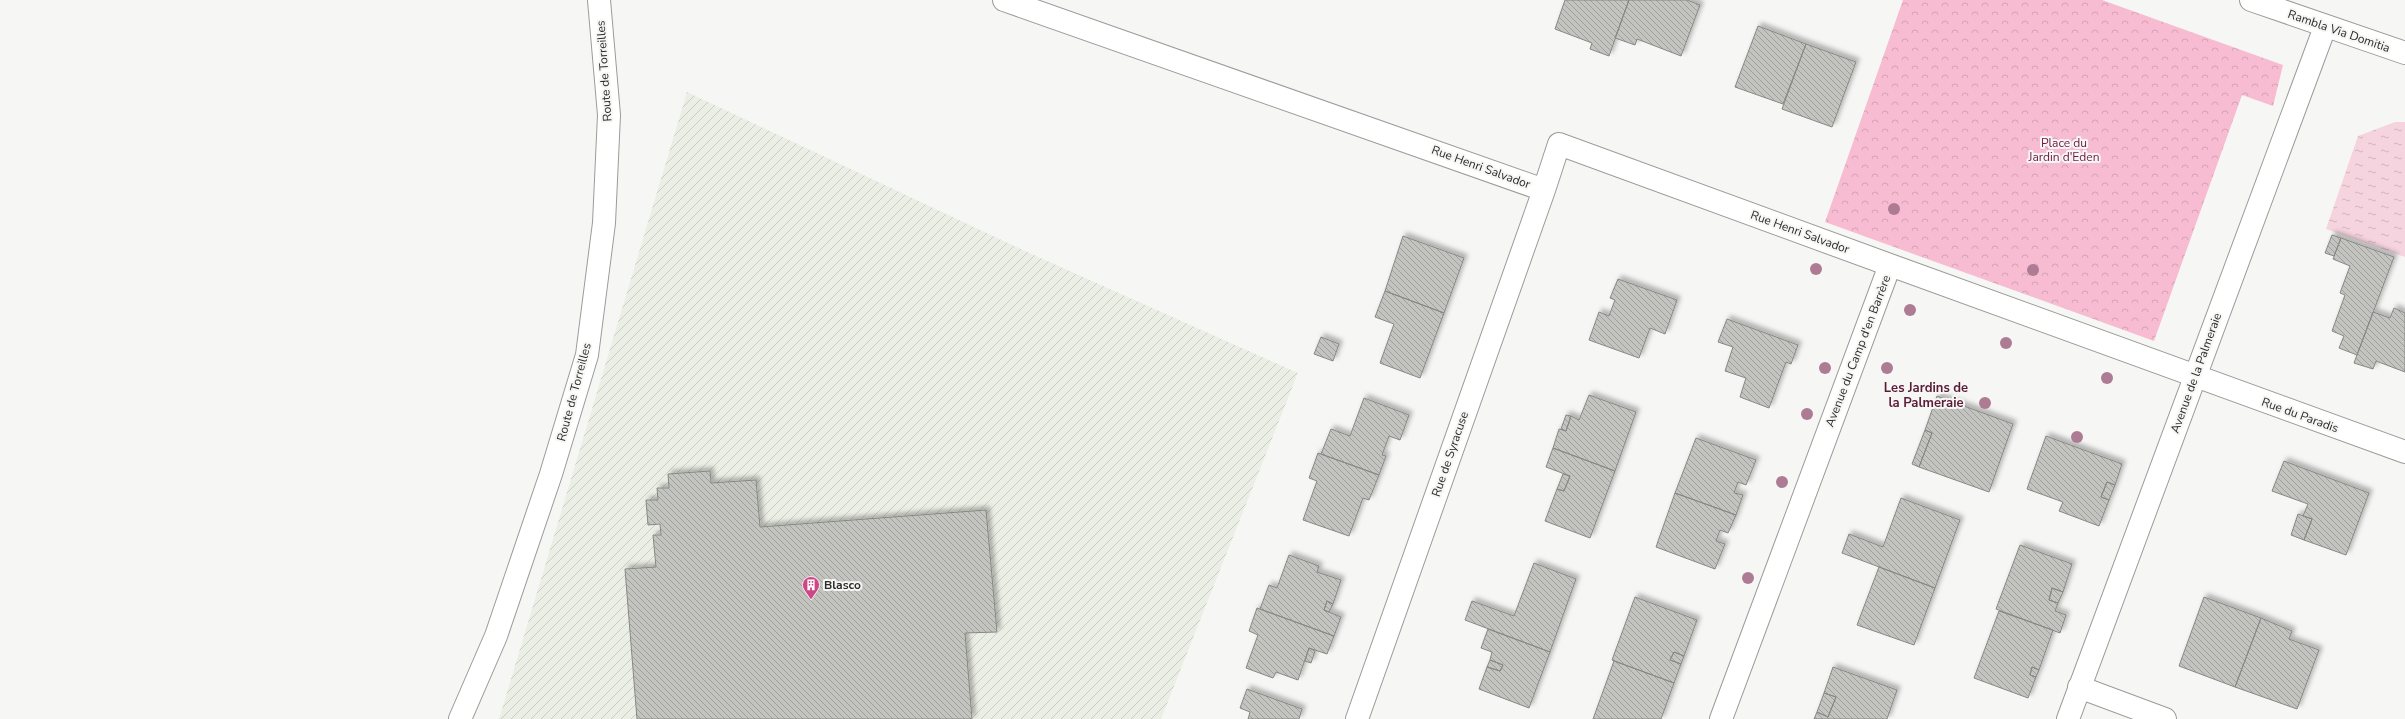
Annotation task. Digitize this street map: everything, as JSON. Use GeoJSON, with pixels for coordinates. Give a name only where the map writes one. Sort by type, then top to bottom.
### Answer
{"type":"FeatureCollection","features":[{"type":"Feature","properties":{"kind":"street","name":"Route de Torreilles"},"geometry":{"type":"LineString","coordinates":[[460,719],[496,636],[551,474],[587,354],[604,223],[609,115],[599,0]]}},
{"type":"Feature","properties":{"kind":"street","name":"Rue Henri Salvador"},"geometry":{"type":"LineString","coordinates":[[1004,0],[1153,51],[1544,190],[1559,144],[1890,265]]}},
{"type":"Feature","properties":{"kind":"street","name":"Rambla Via Domitia"},"geometry":{"type":"LineString","coordinates":[[2251,0],[2325,27],[2405,53]]}},
{"type":"Feature","properties":{"kind":"street","name":"Avenue de la Palmeraie"},"geometry":{"type":"LineString","coordinates":[[2068,719],[2325,27]]}},
{"type":"Feature","properties":{"kind":"street","name":"Rue de Syracuse"},"geometry":{"type":"LineString","coordinates":[[1357,719],[1544,190]]}},
{"type":"Feature","properties":{"kind":"street","name":"Avenue du Camp d'en Barrère"},"geometry":{"type":"LineString","coordinates":[[1721,719],[1890,265],[2195,377]]}},
{"type":"Feature","properties":{"kind":"street","name":"Rue du Paradis"},"geometry":{"type":"LineString","coordinates":[[2195,377],[2405,452]]}},
{"type":"Feature","properties":{"kind":"street"},"geometry":{"type":"LineString","coordinates":[[2079,687],[2165,719]]}},
{"type":"Feature","properties":{"kind":"shaded area"},"geometry":{"type":"Polygon","coordinates":[[[687,92],[1025,251],[1298,373],[1161,719],[499,719],[687,92]]]}},
{"type":"Feature","properties":{"kind":"green space","name":"Place du Jardin d'Eden"},"geometry":{"type":"Polygon","coordinates":[[[1903,0],[2102,0],[2283,65],[2273,106],[2242,95],[2154,341],[1825,222],[1903,0]]]}},
{"type":"Feature","properties":{"kind":"water"},"geometry":{"type":"Polygon","coordinates":[[[2395,122],[2405,122],[2405,257],[2326,229],[2358,136],[2395,122]]]}},
{"type":"Feature","properties":{"kind":"building"},"geometry":{"type":"Polygon","coordinates":[[[1565,0],[1629,0],[1609,56],[1590,49],[1592,43],[1555,29],[1565,0]]]}},
{"type":"Feature","properties":{"kind":"building"},"geometry":{"type":"Polygon","coordinates":[[[1629,0],[1687,0],[1700,5],[1681,56],[1637,39],[1635,45],[1615,38],[1629,0]]]}},
{"type":"Feature","properties":{"kind":"building"},"geometry":{"type":"Polygon","coordinates":[[[1758,26],[1806,44],[1783,104],[1735,87],[1758,26]]]}},
{"type":"Feature","properties":{"kind":"building"},"geometry":{"type":"Polygon","coordinates":[[[1806,44],[1856,62],[1832,127],[1782,109],[1806,44]]]}},
{"type":"Feature","properties":{"kind":"building"},"geometry":{"type":"Polygon","coordinates":[[[2332,235],[2341,238],[2334,256],[2325,253],[2332,235]]]}},
{"type":"Feature","properties":{"kind":"building"},"geometry":{"type":"Polygon","coordinates":[[[1403,236],[1464,258],[1444,313],[1385,291],[1403,236]]]}},
{"type":"Feature","properties":{"kind":"building"},"geometry":{"type":"Polygon","coordinates":[[[2341,238],[2394,257],[2357,355],[2339,348],[2344,336],[2332,331],[2345,295],[2340,293],[2350,266],[2333,259],[2341,238]]]}},
{"type":"Feature","properties":{"kind":"building"},"geometry":{"type":"Polygon","coordinates":[[[1618,279],[1677,300],[1665,334],[1650,328],[1639,358],[1589,340],[1599,312],[1609,316],[1615,300],[1610,298],[1618,279]]]}},
{"type":"Feature","properties":{"kind":"building"},"geometry":{"type":"Polygon","coordinates":[[[1385,291],[1444,313],[1420,378],[1380,363],[1394,324],[1375,317],[1385,291]]]}},
{"type":"Feature","properties":{"kind":"building"},"geometry":{"type":"Polygon","coordinates":[[[2394,308],[2405,313],[2405,372],[2376,361],[2373,369],[2354,363],[2373,312],[2390,318],[2394,308]]]}},
{"type":"Feature","properties":{"kind":"building"},"geometry":{"type":"Polygon","coordinates":[[[1727,319],[1798,345],[1791,364],[1786,362],[1769,408],[1740,397],[1746,378],[1725,371],[1733,347],[1718,342],[1727,319]]]}},
{"type":"Feature","properties":{"kind":"building"},"geometry":{"type":"Polygon","coordinates":[[[1321,337],[1339,344],[1333,361],[1314,354],[1321,337]]]}},
{"type":"Feature","properties":{"kind":"building"},"geometry":{"type":"Polygon","coordinates":[[[1589,395],[1636,412],[1615,471],[1553,448],[1559,429],[1566,431],[1571,416],[1579,420],[1589,395]]]}},
{"type":"Feature","properties":{"kind":"building"},"geometry":{"type":"Polygon","coordinates":[[[1937,396],[2013,424],[1989,492],[1919,467],[1932,433],[1925,430],[1937,396]]]}},
{"type":"Feature","properties":{"kind":"building"},"geometry":{"type":"Polygon","coordinates":[[[1364,398],[1409,415],[1400,440],[1389,436],[1382,455],[1386,456],[1379,475],[1321,454],[1331,429],[1350,436],[1364,398]]]}},
{"type":"Feature","properties":{"kind":"building"},"geometry":{"type":"Polygon","coordinates":[[[1566,415],[1571,416],[1566,431],[1561,429],[1566,415]]]}},
{"type":"Feature","properties":{"kind":"building"},"geometry":{"type":"Polygon","coordinates":[[[1925,430],[1932,433],[1919,467],[1912,464],[1925,430]]]}},
{"type":"Feature","properties":{"kind":"building"},"geometry":{"type":"Polygon","coordinates":[[[2046,436],[2122,464],[2115,485],[2107,482],[2101,497],[2109,500],[2099,526],[2059,511],[2063,502],[2027,489],[2046,436]]]}},
{"type":"Feature","properties":{"kind":"building"},"geometry":{"type":"Polygon","coordinates":[[[1696,438],[1756,460],[1746,485],[1738,482],[1734,493],[1743,495],[1736,515],[1675,493],[1696,438]]]}},
{"type":"Feature","properties":{"kind":"building"},"geometry":{"type":"Polygon","coordinates":[[[1553,448],[1615,471],[1590,538],[1545,521],[1557,489],[1564,491],[1570,476],[1546,467],[1553,448]]]}},
{"type":"Feature","properties":{"kind":"building"},"geometry":{"type":"Polygon","coordinates":[[[1318,453],[1379,475],[1369,500],[1363,498],[1349,536],[1303,520],[1317,481],[1309,478],[1318,453]]]}},
{"type":"Feature","properties":{"kind":"building"},"geometry":{"type":"Polygon","coordinates":[[[2284,461],[2369,493],[2346,555],[2304,540],[2312,519],[2303,516],[2308,504],[2272,491],[2284,461]]]}},
{"type":"Feature","properties":{"kind":"building","name":"Blasco"},"geometry":{"type":"Polygon","coordinates":[[[710,471],[711,483],[756,480],[760,527],[986,510],[997,632],[965,633],[972,719],[637,719],[625,569],[656,567],[653,535],[661,535],[660,524],[648,525],[646,500],[658,500],[657,488],[669,488],[668,474],[710,471]]]}},
{"type":"Feature","properties":{"kind":"building"},"geometry":{"type":"Polygon","coordinates":[[[1563,474],[1570,476],[1564,491],[1557,489],[1563,474]]]}},
{"type":"Feature","properties":{"kind":"building"},"geometry":{"type":"Polygon","coordinates":[[[2107,482],[2115,485],[2109,500],[2101,497],[2107,482]]]}},
{"type":"Feature","properties":{"kind":"building"},"geometry":{"type":"Polygon","coordinates":[[[1675,493],[1736,515],[1728,533],[1720,530],[1716,541],[1725,544],[1715,569],[1656,547],[1675,493]]]}},
{"type":"Feature","properties":{"kind":"building"},"geometry":{"type":"Polygon","coordinates":[[[1901,498],[1960,520],[1935,588],[1842,553],[1849,534],[1883,547],[1901,498]]]}},
{"type":"Feature","properties":{"kind":"building"},"geometry":{"type":"Polygon","coordinates":[[[2298,514],[2312,519],[2304,540],[2291,535],[2298,514]]]}},
{"type":"Feature","properties":{"kind":"building"},"geometry":{"type":"Polygon","coordinates":[[[2020,545],[2072,564],[2063,592],[2052,588],[2049,600],[2058,603],[2055,611],[2066,615],[2060,633],[1996,609],[2020,545]]]}},
{"type":"Feature","properties":{"kind":"building"},"geometry":{"type":"Polygon","coordinates":[[[1289,555],[1319,566],[1317,572],[1341,580],[1333,604],[1327,601],[1324,610],[1341,617],[1334,636],[1260,609],[1269,585],[1277,588],[1289,555]]]}},
{"type":"Feature","properties":{"kind":"building"},"geometry":{"type":"Polygon","coordinates":[[[1534,563],[1576,579],[1550,652],[1465,620],[1472,601],[1514,616],[1534,563]]]}},
{"type":"Feature","properties":{"kind":"building"},"geometry":{"type":"Polygon","coordinates":[[[1879,567],[1935,588],[1914,645],[1857,625],[1879,567]]]}},
{"type":"Feature","properties":{"kind":"building"},"geometry":{"type":"Polygon","coordinates":[[[2052,588],[2063,592],[2058,603],[2049,600],[2052,588]]]}},
{"type":"Feature","properties":{"kind":"building"},"geometry":{"type":"Polygon","coordinates":[[[1635,597],[1697,620],[1684,656],[1674,652],[1670,660],[1681,664],[1674,683],[1612,660],[1635,597]]]}},
{"type":"Feature","properties":{"kind":"building"},"geometry":{"type":"Polygon","coordinates":[[[2204,597],[2261,618],[2235,687],[2179,666],[2204,597]]]}},
{"type":"Feature","properties":{"kind":"building"},"geometry":{"type":"Polygon","coordinates":[[[1327,601],[1333,604],[1329,612],[1324,610],[1327,601]]]}},
{"type":"Feature","properties":{"kind":"building"},"geometry":{"type":"Polygon","coordinates":[[[1257,608],[1334,636],[1327,654],[1309,648],[1298,680],[1276,672],[1273,678],[1246,668],[1258,635],[1249,631],[1257,608]]]}},
{"type":"Feature","properties":{"kind":"building"},"geometry":{"type":"Polygon","coordinates":[[[1999,611],[2053,630],[2039,670],[2032,667],[2030,675],[2036,677],[2028,698],[1974,678],[1999,611]]]}},
{"type":"Feature","properties":{"kind":"building"},"geometry":{"type":"Polygon","coordinates":[[[2261,618],[2292,631],[2289,639],[2319,650],[2297,709],[2235,687],[2261,618]]]}},
{"type":"Feature","properties":{"kind":"building"},"geometry":{"type":"Polygon","coordinates":[[[1488,629],[1550,652],[1529,708],[1479,689],[1487,667],[1500,671],[1503,665],[1490,660],[1492,652],[1481,648],[1488,629]]]}},
{"type":"Feature","properties":{"kind":"building"},"geometry":{"type":"Polygon","coordinates":[[[1309,648],[1315,651],[1311,663],[1305,661],[1309,648]]]}},
{"type":"Feature","properties":{"kind":"building"},"geometry":{"type":"Polygon","coordinates":[[[1674,652],[1684,656],[1681,664],[1670,660],[1674,652]]]}},
{"type":"Feature","properties":{"kind":"building"},"geometry":{"type":"Polygon","coordinates":[[[1490,660],[1503,665],[1500,671],[1487,667],[1490,660]]]}},
{"type":"Feature","properties":{"kind":"building"},"geometry":{"type":"Polygon","coordinates":[[[1614,661],[1674,683],[1661,719],[1593,719],[1614,661]]]}},
{"type":"Feature","properties":{"kind":"building"},"geometry":{"type":"Polygon","coordinates":[[[1833,667],[1897,690],[1887,719],[1814,719],[1817,712],[1828,717],[1836,697],[1824,693],[1833,667]]]}},
{"type":"Feature","properties":{"kind":"building"},"geometry":{"type":"Polygon","coordinates":[[[2032,667],[2039,670],[2036,677],[2030,675],[2032,667]]]}},
{"type":"Feature","properties":{"kind":"building"},"geometry":{"type":"Polygon","coordinates":[[[1247,689],[1302,709],[1299,719],[1248,719],[1250,712],[1240,708],[1247,689]]]}},
{"type":"Feature","properties":{"kind":"building"},"geometry":{"type":"Polygon","coordinates":[[[1824,693],[1836,697],[1828,717],[1817,712],[1824,693]]]}},
{"type":"Feature","properties":{"kind":"place","name":"Blasco"},"geometry":{"type":"Point","coordinates":[811,600]}},
{"type":"Feature","properties":{"kind":"district","name":"Les Jardins de la Palmeraie"},"geometry":{"type":"Point","coordinates":[1926,394]}}]}
